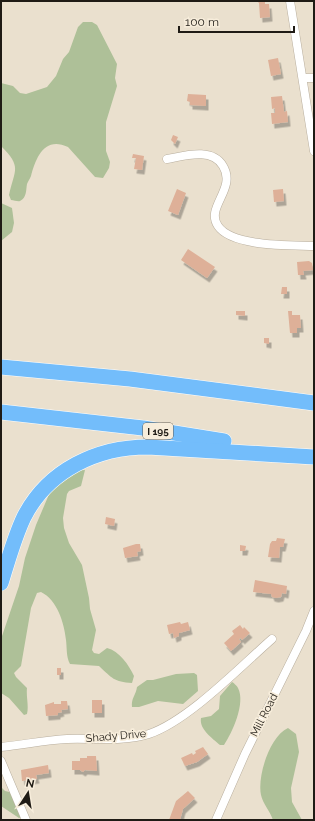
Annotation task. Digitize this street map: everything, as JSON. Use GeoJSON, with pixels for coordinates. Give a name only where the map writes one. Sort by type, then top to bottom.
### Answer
{"type":"FeatureCollection","features":[{"type":"Feature","properties":{"kind":"highway"},"geometry":{"type":"LineString","coordinates":[[1,367],[130,380],[314,404]]}},
{"type":"Feature","properties":{"kind":"highway","name":"I 195"},"geometry":{"type":"LineString","coordinates":[[1,412],[143,428],[314,456]]}},
{"type":"Feature","properties":{"kind":"highway"},"geometry":{"type":"LineString","coordinates":[[1,583],[18,532],[35,500],[55,478],[92,456],[123,448],[148,447],[314,456]]}},
{"type":"Feature","properties":{"kind":"street"},"geometry":{"type":"LineString","coordinates":[[290,1],[304,78],[314,151]]}},
{"type":"Feature","properties":{"kind":"street"},"geometry":{"type":"LineString","coordinates":[[304,78],[314,78]]}},
{"type":"Feature","properties":{"kind":"street"},"geometry":{"type":"LineString","coordinates":[[167,159],[204,154],[214,157],[222,164],[226,172],[227,183],[215,215],[218,226],[226,234],[254,242],[314,246]]}},
{"type":"Feature","properties":{"kind":"street","name":"Mill Road"},"geometry":{"type":"LineString","coordinates":[[216,820],[235,776],[303,637],[314,611]]}},
{"type":"Feature","properties":{"kind":"street","name":"Shady Drive"},"geometry":{"type":"LineString","coordinates":[[1,747],[53,740],[138,736],[154,732],[196,705],[272,639]]}},
{"type":"Feature","properties":{"kind":"street"},"geometry":{"type":"LineString","coordinates":[[1,761],[26,820]]}},
{"type":"Feature","properties":{"kind":"green space"},"geometry":{"type":"Polygon","coordinates":[[[83,22],[92,22],[97,25],[117,64],[115,78],[117,86],[106,122],[106,151],[110,162],[109,168],[103,178],[95,177],[68,147],[60,144],[53,144],[42,151],[39,156],[27,184],[24,198],[19,201],[11,200],[9,195],[15,169],[12,159],[1,146],[1,83],[13,86],[20,93],[26,94],[47,87],[56,76],[63,59],[69,52],[78,27],[83,22]]]}},
{"type":"Feature","properties":{"kind":"green space"},"geometry":{"type":"Polygon","coordinates":[[[1,203],[12,208],[14,223],[12,232],[1,241],[1,203]]]}},
{"type":"Feature","properties":{"kind":"green space"},"geometry":{"type":"Polygon","coordinates":[[[85,470],[81,486],[69,491],[67,494],[63,518],[64,528],[69,543],[82,565],[90,609],[96,630],[92,650],[94,653],[99,654],[107,648],[116,652],[129,667],[134,676],[132,683],[121,682],[110,676],[99,666],[70,664],[67,655],[64,626],[59,612],[47,596],[41,592],[37,593],[31,608],[21,666],[14,673],[27,688],[28,711],[27,714],[24,715],[9,698],[1,693],[1,639],[19,586],[25,558],[36,525],[50,492],[69,471],[85,470]]]}},
{"type":"Feature","properties":{"kind":"green space"},"geometry":{"type":"Polygon","coordinates":[[[194,673],[197,675],[198,691],[183,704],[158,701],[139,707],[132,707],[132,701],[137,687],[147,680],[153,680],[176,674],[194,673]]]}},
{"type":"Feature","properties":{"kind":"green space"},"geometry":{"type":"Polygon","coordinates":[[[232,682],[238,687],[240,694],[239,709],[234,726],[227,740],[224,745],[220,745],[204,730],[201,718],[211,716],[219,709],[220,696],[232,682]]]}},
{"type":"Feature","properties":{"kind":"green space"},"geometry":{"type":"Polygon","coordinates":[[[288,728],[296,734],[299,752],[291,788],[292,802],[302,820],[273,820],[261,795],[261,778],[266,757],[270,748],[282,732],[288,728]]]}},
{"type":"Feature","properties":{"kind":"green space"},"geometry":{"type":"Polygon","coordinates":[[[1,787],[5,791],[14,793],[23,817],[19,818],[1,806],[1,787]]]}},
{"type":"Feature","properties":{"kind":"building"},"geometry":{"type":"Polygon","coordinates":[[[257,1],[265,1],[265,4],[269,4],[270,17],[260,18],[259,3],[257,1]]]}},
{"type":"Feature","properties":{"kind":"building"},"geometry":{"type":"Polygon","coordinates":[[[278,58],[281,74],[271,76],[268,60],[278,58]]]}},
{"type":"Feature","properties":{"kind":"building"},"geometry":{"type":"Polygon","coordinates":[[[188,94],[206,95],[206,106],[190,105],[190,102],[187,101],[188,94]]]}},
{"type":"Feature","properties":{"kind":"building"},"geometry":{"type":"Polygon","coordinates":[[[282,96],[284,112],[287,111],[288,122],[272,124],[271,113],[275,113],[275,108],[272,109],[271,97],[282,96]]]}},
{"type":"Feature","properties":{"kind":"building"},"geometry":{"type":"Polygon","coordinates":[[[173,135],[178,137],[175,144],[171,140],[173,135]]]}},
{"type":"Feature","properties":{"kind":"building"},"geometry":{"type":"Polygon","coordinates":[[[133,154],[144,156],[142,170],[134,169],[136,158],[132,158],[133,154]]]}},
{"type":"Feature","properties":{"kind":"building"},"geometry":{"type":"Polygon","coordinates":[[[177,189],[186,193],[178,215],[168,211],[177,189]]]}},
{"type":"Feature","properties":{"kind":"building"},"geometry":{"type":"Polygon","coordinates":[[[283,189],[284,201],[274,202],[273,190],[283,189]]]}},
{"type":"Feature","properties":{"kind":"building"},"geometry":{"type":"Polygon","coordinates":[[[188,249],[215,267],[207,278],[181,260],[188,249]]]}},
{"type":"Feature","properties":{"kind":"building"},"geometry":{"type":"Polygon","coordinates":[[[309,261],[312,263],[313,270],[303,271],[304,275],[298,275],[297,262],[309,261]]]}},
{"type":"Feature","properties":{"kind":"building"},"geometry":{"type":"Polygon","coordinates":[[[282,287],[287,287],[287,294],[281,294],[282,287]]]}},
{"type":"Feature","properties":{"kind":"building"},"geometry":{"type":"Polygon","coordinates":[[[236,311],[245,311],[245,316],[236,315],[236,311]]]}},
{"type":"Feature","properties":{"kind":"building"},"geometry":{"type":"Polygon","coordinates":[[[288,311],[292,311],[292,315],[300,315],[301,328],[297,328],[297,333],[290,333],[288,311]]]}},
{"type":"Feature","properties":{"kind":"building"},"geometry":{"type":"Polygon","coordinates":[[[264,338],[269,338],[269,344],[264,343],[264,338]]]}},
{"type":"Feature","properties":{"kind":"building"},"geometry":{"type":"Polygon","coordinates":[[[106,517],[115,519],[114,526],[105,524],[106,517]]]}},
{"type":"Feature","properties":{"kind":"building"},"geometry":{"type":"Polygon","coordinates":[[[277,538],[285,539],[283,547],[280,547],[279,558],[268,557],[270,544],[272,541],[276,541],[277,538]]]}},
{"type":"Feature","properties":{"kind":"building"},"geometry":{"type":"Polygon","coordinates":[[[140,544],[141,551],[137,552],[138,556],[125,558],[123,548],[140,544]]]}},
{"type":"Feature","properties":{"kind":"building"},"geometry":{"type":"Polygon","coordinates":[[[240,545],[246,546],[245,551],[240,551],[240,545]]]}},
{"type":"Feature","properties":{"kind":"building"},"geometry":{"type":"Polygon","coordinates":[[[255,580],[287,586],[286,594],[282,593],[281,597],[276,598],[272,597],[271,594],[253,592],[255,580]]]}},
{"type":"Feature","properties":{"kind":"building"},"geometry":{"type":"Polygon","coordinates":[[[180,622],[181,624],[188,622],[190,630],[179,633],[179,636],[174,638],[173,633],[169,634],[167,625],[180,622]]]}},
{"type":"Feature","properties":{"kind":"building"},"geometry":{"type":"Polygon","coordinates":[[[240,625],[243,629],[244,627],[250,633],[242,640],[241,638],[239,639],[241,642],[231,651],[224,643],[234,634],[232,631],[240,625]]]}},
{"type":"Feature","properties":{"kind":"building"},"geometry":{"type":"Polygon","coordinates":[[[57,668],[61,668],[61,675],[57,675],[57,668]]]}},
{"type":"Feature","properties":{"kind":"building"},"geometry":{"type":"Polygon","coordinates":[[[92,700],[102,700],[102,713],[92,713],[92,700]]]}},
{"type":"Feature","properties":{"kind":"building"},"geometry":{"type":"Polygon","coordinates":[[[61,701],[67,701],[68,709],[61,710],[62,712],[58,713],[58,715],[46,716],[45,705],[54,702],[54,704],[61,704],[61,701]]]}},
{"type":"Feature","properties":{"kind":"building"},"geometry":{"type":"Polygon","coordinates":[[[203,747],[208,754],[197,762],[185,766],[181,758],[192,753],[193,755],[196,753],[195,751],[203,747]]]}},
{"type":"Feature","properties":{"kind":"building"},"geometry":{"type":"Polygon","coordinates":[[[87,756],[96,756],[97,771],[85,770],[83,772],[80,770],[72,770],[72,761],[80,761],[80,758],[87,758],[87,756]]]}},
{"type":"Feature","properties":{"kind":"building"},"geometry":{"type":"Polygon","coordinates":[[[48,765],[49,773],[36,775],[37,779],[22,781],[21,770],[48,765]]]}},
{"type":"Feature","properties":{"kind":"building"},"geometry":{"type":"Polygon","coordinates":[[[188,791],[195,798],[183,809],[180,820],[169,820],[176,801],[188,791]]]}}]}
